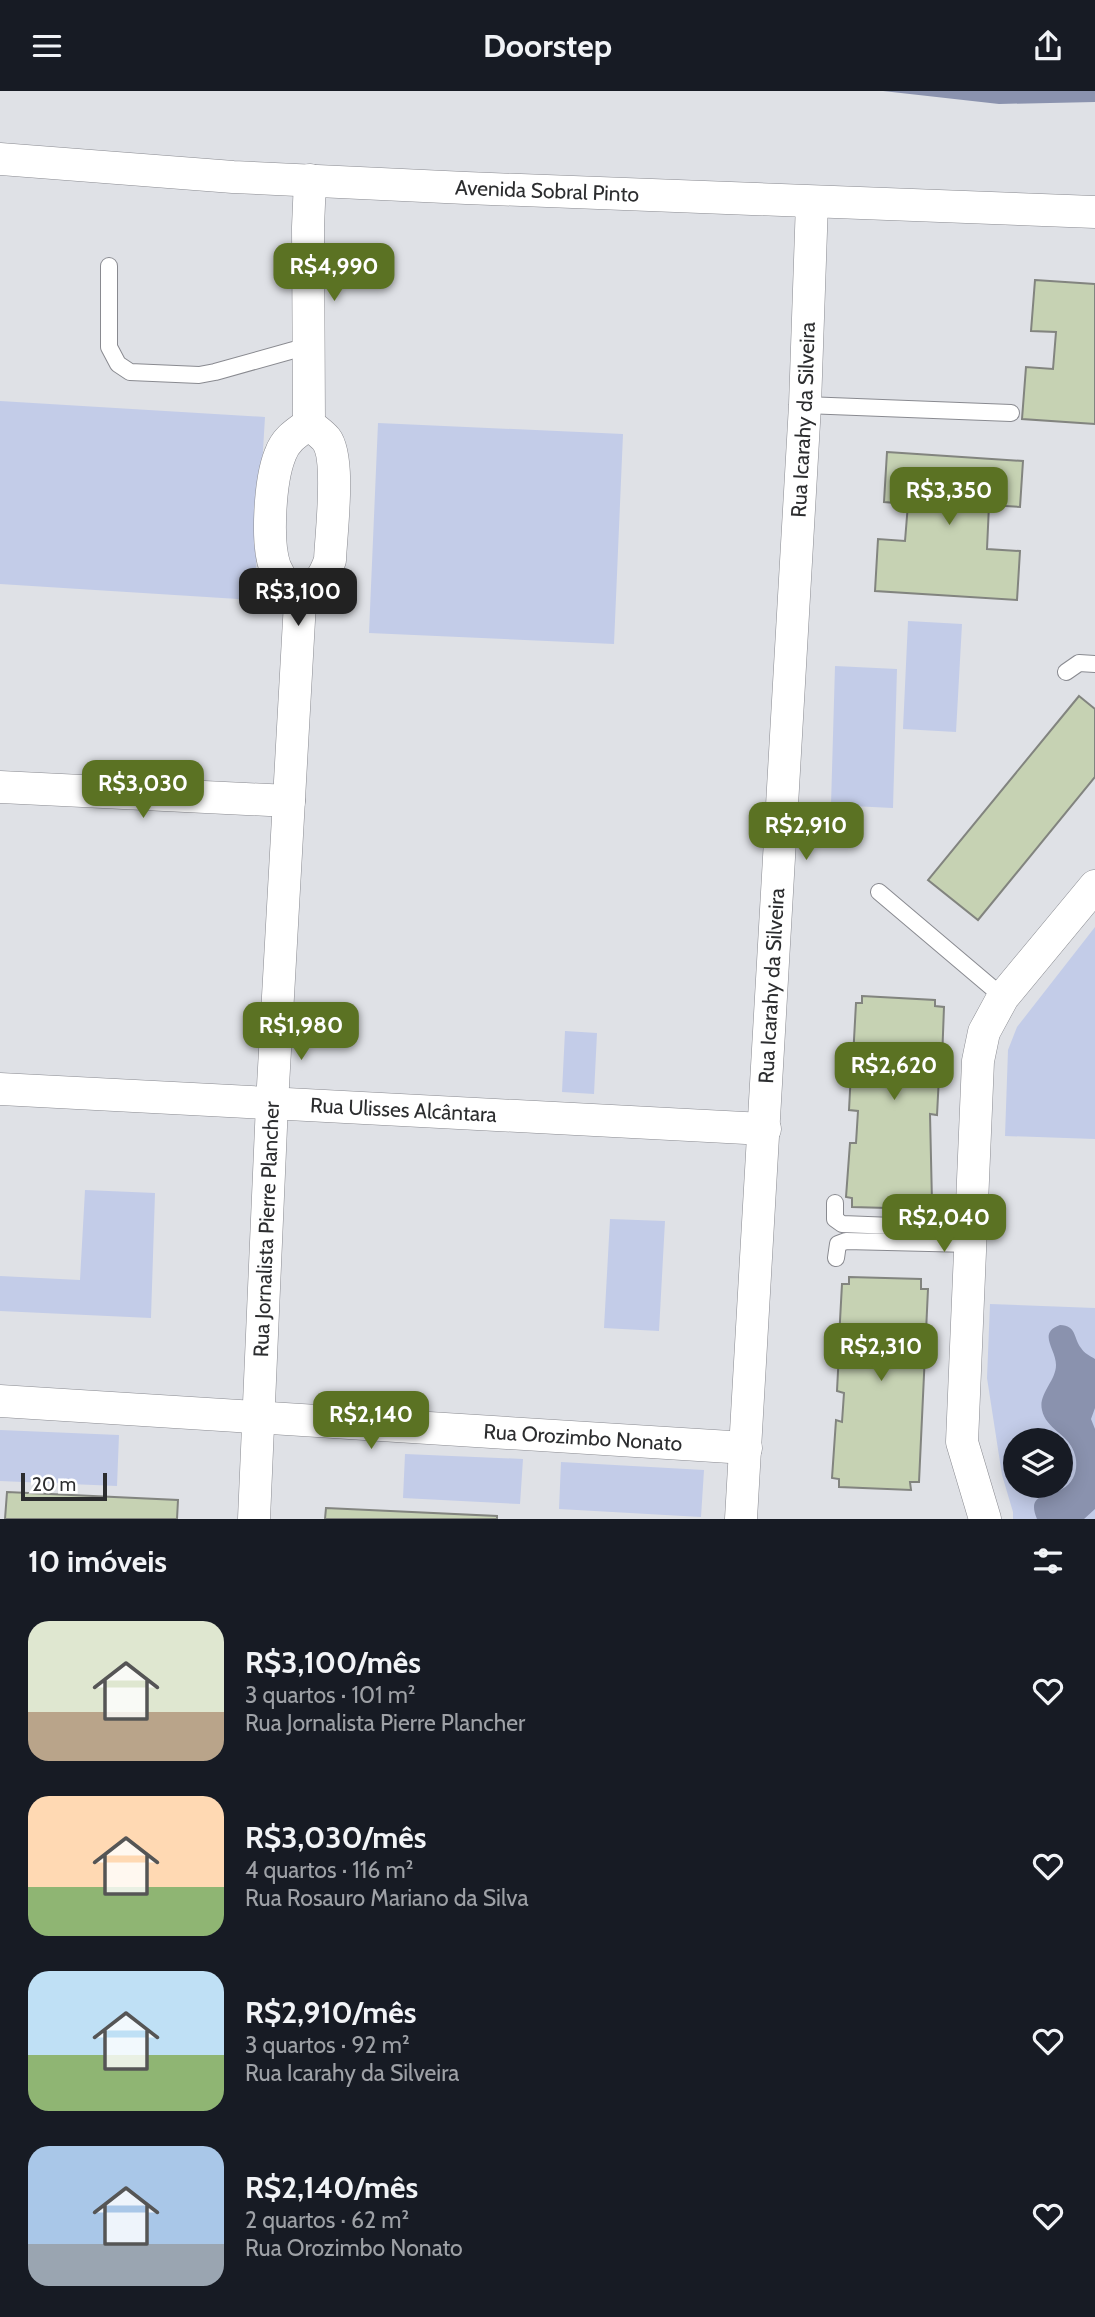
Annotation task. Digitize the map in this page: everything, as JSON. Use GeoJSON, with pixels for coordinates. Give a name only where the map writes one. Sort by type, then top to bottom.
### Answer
{"type":"FeatureCollection","features":[{"type":"Feature","properties":{"kind":"street","name":"Avenida Sobral Pinto"},"geometry":{"type":"LineString","coordinates":[[0,159],[233,177],[1095,212]]}},
{"type":"Feature","properties":{"kind":"street"},"geometry":{"type":"LineString","coordinates":[[309,424],[290,437],[280,454],[270,520],[271,551],[275,567],[285,587],[300,602],[318,585],[330,560],[333,454],[326,439],[309,424],[310,180]]}},
{"type":"Feature","properties":{"kind":"street","name":"Rua Icarahy da Silveira"},"geometry":{"type":"LineString","coordinates":[[741,1519],[805,405],[812,202]]}},
{"type":"Feature","properties":{"kind":"street","name":"Rua Jornalista Pierre Plancher"},"geometry":{"type":"LineString","coordinates":[[254,1519],[272,1104],[300,602]]}},
{"type":"Feature","properties":{"kind":"street"},"geometry":{"type":"LineString","coordinates":[[0,787],[289,801]]}},
{"type":"Feature","properties":{"kind":"street"},"geometry":{"type":"LineString","coordinates":[[985,1519],[962,1442],[978,1061],[984,1032],[1003,997],[1095,886]]}},
{"type":"Feature","properties":{"kind":"street","name":"Rua Ulisses Alcântara"},"geometry":{"type":"LineString","coordinates":[[0,1089],[765,1129]]}},
{"type":"Feature","properties":{"kind":"street","name":"Rua Orozimbo Nonato"},"geometry":{"type":"LineString","coordinates":[[0,1401],[746,1448]]}},
{"type":"Feature","properties":{"kind":"lane"},"geometry":{"type":"LineString","coordinates":[[109,266],[109,348],[118,363],[131,372],[199,375],[215,373],[308,346]]}},
{"type":"Feature","properties":{"kind":"lane"},"geometry":{"type":"LineString","coordinates":[[805,405],[1011,413]]}},
{"type":"Feature","properties":{"kind":"lane"},"geometry":{"type":"LineString","coordinates":[[1066,672],[1079,663],[1095,664]]}},
{"type":"Feature","properties":{"kind":"lane"},"geometry":{"type":"LineString","coordinates":[[879,892],[1003,997]]}},
{"type":"Feature","properties":{"kind":"lane"},"geometry":{"type":"LineString","coordinates":[[835,1203],[835,1219],[842,1224],[970,1237]]}},
{"type":"Feature","properties":{"kind":"lane"},"geometry":{"type":"LineString","coordinates":[[836,1258],[838,1244],[846,1241],[970,1237]]}},
{"type":"Feature","properties":{"kind":"shaded area"},"geometry":{"type":"Polygon","coordinates":[[[883,91],[1095,91],[1095,102],[999,104],[883,91]]]}},
{"type":"Feature","properties":{"kind":"shaded area"},"geometry":{"type":"Polygon","coordinates":[[[0,401],[265,417],[254,600],[0,584],[0,401]]]}},
{"type":"Feature","properties":{"kind":"shaded area"},"geometry":{"type":"Polygon","coordinates":[[[378,423],[623,434],[614,644],[369,633],[378,423]]]}},
{"type":"Feature","properties":{"kind":"shaded area"},"geometry":{"type":"Polygon","coordinates":[[[908,621],[962,624],[956,732],[903,729],[908,621]]]}},
{"type":"Feature","properties":{"kind":"shaded area"},"geometry":{"type":"Polygon","coordinates":[[[835,666],[897,669],[893,808],[831,805],[835,666]]]}},
{"type":"Feature","properties":{"kind":"shaded area"},"geometry":{"type":"Polygon","coordinates":[[[1095,927],[1095,1139],[1005,1136],[1008,1050],[1017,1027],[1095,927]]]}},
{"type":"Feature","properties":{"kind":"shaded area"},"geometry":{"type":"Polygon","coordinates":[[[565,1031],[597,1033],[594,1094],[562,1092],[565,1031]]]}},
{"type":"Feature","properties":{"kind":"shaded area"},"geometry":{"type":"Polygon","coordinates":[[[85,1190],[155,1193],[151,1318],[0,1311],[0,1276],[80,1280],[85,1190]]]}},
{"type":"Feature","properties":{"kind":"shaded area"},"geometry":{"type":"Polygon","coordinates":[[[610,1219],[665,1221],[659,1331],[604,1328],[610,1219]]]}},
{"type":"Feature","properties":{"kind":"shaded area"},"geometry":{"type":"Polygon","coordinates":[[[990,1304],[1095,1308],[1095,1519],[1013,1519],[1009,1498],[1073,1498],[1073,1428],[1003,1428],[1003,1478],[987,1378],[990,1304]]]}},
{"type":"Feature","properties":{"kind":"shaded area"},"geometry":{"type":"Polygon","coordinates":[[[1060,1325],[1069,1327],[1082,1350],[1095,1359],[1095,1408],[1091,1419],[1095,1429],[1095,1509],[1084,1519],[1037,1519],[1034,1511],[1034,1504],[1039,1498],[1073,1498],[1076,1468],[1073,1428],[1054,1428],[1044,1417],[1041,1404],[1056,1365],[1049,1342],[1053,1328],[1060,1325]]]}},
{"type":"Feature","properties":{"kind":"shaded area"},"geometry":{"type":"Polygon","coordinates":[[[0,1430],[119,1435],[117,1486],[0,1481],[0,1430]]]}},
{"type":"Feature","properties":{"kind":"shaded area"},"geometry":{"type":"Polygon","coordinates":[[[405,1454],[523,1459],[520,1504],[403,1498],[405,1454]]]}},
{"type":"Feature","properties":{"kind":"shaded area"},"geometry":{"type":"Polygon","coordinates":[[[561,1462],[704,1470],[701,1517],[559,1509],[561,1462]]]}},
{"type":"Feature","properties":{"kind":"building"},"geometry":{"type":"Polygon","coordinates":[[[1035,280],[1095,284],[1095,424],[1022,419],[1026,367],[1053,369],[1056,332],[1031,331],[1035,280]]]}},
{"type":"Feature","properties":{"kind":"building"},"geometry":{"type":"Polygon","coordinates":[[[887,452],[1023,461],[1020,507],[989,505],[987,549],[1020,551],[1017,600],[875,591],[878,539],[905,541],[908,504],[884,502],[887,452]]]}},
{"type":"Feature","properties":{"kind":"building"},"geometry":{"type":"Polygon","coordinates":[[[1079,696],[1095,709],[1095,777],[978,920],[928,880],[1079,696]]]}},
{"type":"Feature","properties":{"kind":"building"},"geometry":{"type":"Polygon","coordinates":[[[862,996],[935,1000],[935,1006],[944,1007],[942,1060],[934,1061],[932,1076],[939,1076],[937,1115],[930,1114],[932,1202],[926,1201],[924,1209],[852,1207],[852,1198],[846,1197],[850,1143],[856,1143],[858,1111],[849,1110],[851,1072],[859,1072],[860,1059],[853,1058],[856,1003],[862,1003],[862,996]]]}},
{"type":"Feature","properties":{"kind":"building"},"geometry":{"type":"Polygon","coordinates":[[[849,1277],[921,1279],[921,1289],[928,1289],[919,1482],[910,1482],[911,1490],[839,1487],[839,1479],[832,1478],[836,1420],[842,1422],[844,1393],[837,1391],[839,1352],[845,1352],[846,1339],[839,1339],[842,1284],[849,1284],[849,1277]]]}},
{"type":"Feature","properties":{"kind":"building"},"geometry":{"type":"Polygon","coordinates":[[[7,1492],[178,1500],[177,1519],[5,1519],[7,1492]]]}},
{"type":"Feature","properties":{"kind":"building"},"geometry":{"type":"Polygon","coordinates":[[[326,1508],[497,1516],[497,1519],[325,1519],[326,1508]]]}}]}
